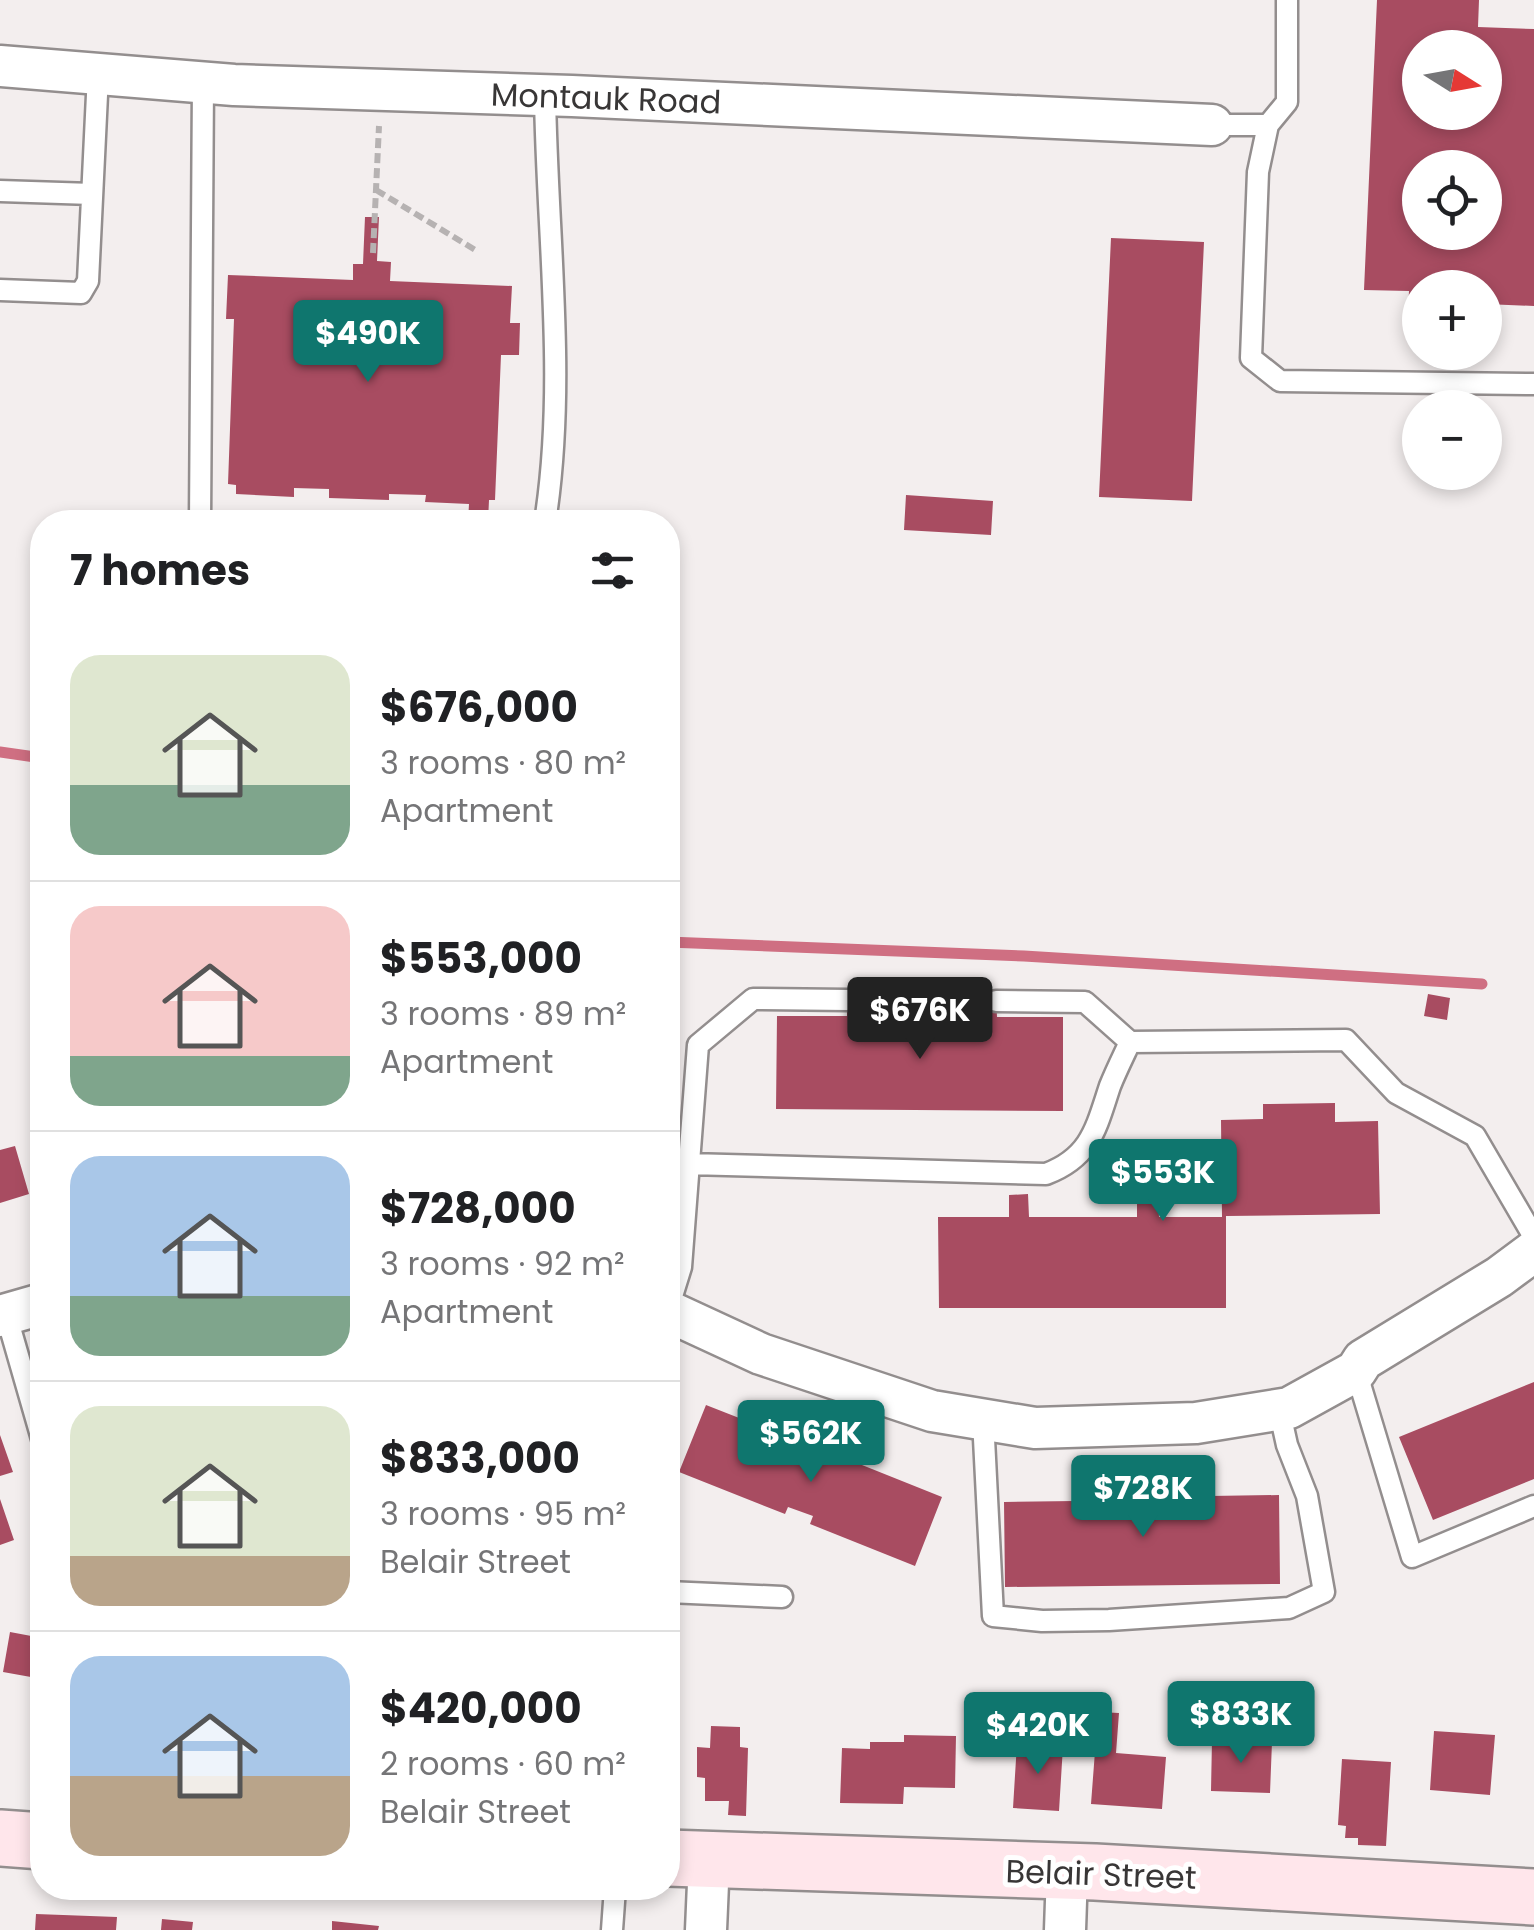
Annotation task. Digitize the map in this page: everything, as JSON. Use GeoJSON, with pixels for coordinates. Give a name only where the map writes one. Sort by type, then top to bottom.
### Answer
{"type":"FeatureCollection","features":[{"type":"Feature","properties":{"kind":"main road"},"geometry":{"type":"LineString","coordinates":[[0,1838],[30,1841]]}},
{"type":"Feature","properties":{"kind":"main road","name":"Belair Street"},"geometry":{"type":"LineString","coordinates":[[688,1859],[1067,1872],[1534,1897]]}},
{"type":"Feature","properties":{"kind":"street","name":"Montauk Road"},"geometry":{"type":"LineString","coordinates":[[0,66],[203,83],[1212,125]]}},
{"type":"Feature","properties":{"kind":"street"},"geometry":{"type":"LineString","coordinates":[[680,1316],[760,1354],[932,1411],[1035,1428],[1196,1423],[1289,1408],[1356,1371],[1363,1360],[1499,1278],[1534,1251]]}},
{"type":"Feature","properties":{"kind":"street"},"geometry":{"type":"LineString","coordinates":[[688,1859],[706,1930]]}},
{"type":"Feature","properties":{"kind":"street"},"geometry":{"type":"LineString","coordinates":[[1065,1930],[1067,1872]]}},
{"type":"Feature","properties":{"kind":"lane"},"geometry":{"type":"LineString","coordinates":[[1286,0],[1287,102],[1268,124],[1258,172],[1251,358],[1280,380],[1534,384]]}},
{"type":"Feature","properties":{"kind":"lane"},"geometry":{"type":"LineString","coordinates":[[0,290],[81,293],[88,281],[98,74]]}},
{"type":"Feature","properties":{"kind":"lane"},"geometry":{"type":"LineString","coordinates":[[200,510],[203,83]]}},
{"type":"Feature","properties":{"kind":"lane"},"geometry":{"type":"LineString","coordinates":[[545,96],[553,290],[554,464],[547,510]]}},
{"type":"Feature","properties":{"kind":"lane"},"geometry":{"type":"LineString","coordinates":[[1212,125],[1268,124]]}},
{"type":"Feature","properties":{"kind":"lane"},"geometry":{"type":"LineString","coordinates":[[0,191],[92,194]]}},
{"type":"Feature","properties":{"kind":"lane"},"geometry":{"type":"LineString","coordinates":[[680,1270],[698,1045],[753,999],[847,1000]]}},
{"type":"Feature","properties":{"kind":"lane"},"geometry":{"type":"LineString","coordinates":[[869,1000],[1085,1002],[1130,1042],[1346,1040],[1396,1094],[1475,1136],[1534,1237]]}},
{"type":"Feature","properties":{"kind":"lane"},"geometry":{"type":"LineString","coordinates":[[688,1164],[1046,1174],[1066,1166],[1095,1133],[1112,1080],[1130,1042]]}},
{"type":"Feature","properties":{"kind":"lane"},"geometry":{"type":"LineString","coordinates":[[16,1312],[30,1380]]}},
{"type":"Feature","properties":{"kind":"lane"},"geometry":{"type":"LineString","coordinates":[[1356,1371],[1412,1556],[1534,1506]]}},
{"type":"Feature","properties":{"kind":"lane"},"geometry":{"type":"LineString","coordinates":[[983,1419],[993,1616],[1042,1621],[1109,1620],[1289,1608],[1324,1592],[1308,1496],[1288,1446],[1279,1409]]}},
{"type":"Feature","properties":{"kind":"lane"},"geometry":{"type":"LineString","coordinates":[[680,1593],[782,1597]]}},
{"type":"Feature","properties":{"kind":"lane"},"geometry":{"type":"LineString","coordinates":[[612,1930],[614,1900]]}},
{"type":"Feature","properties":{"kind":"path"},"geometry":{"type":"LineString","coordinates":[[373,253],[381,90]]}},
{"type":"Feature","properties":{"kind":"path"},"geometry":{"type":"LineString","coordinates":[[376,190],[477,251]]}},
{"type":"Feature","properties":{"kind":"building"},"geometry":{"type":"Polygon","coordinates":[[[1377,0],[1479,0],[1478,27],[1534,29],[1534,306],[1502,305],[1502,270],[1402,270],[1402,291],[1364,290],[1377,0]]]}},
{"type":"Feature","properties":{"kind":"building"},"geometry":{"type":"Polygon","coordinates":[[[365,217],[379,217],[377,261],[391,262],[390,281],[512,286],[510,323],[520,323],[519,355],[501,355],[495,500],[489,500],[489,510],[469,510],[469,504],[425,502],[426,495],[389,494],[389,500],[329,498],[329,489],[294,488],[294,497],[236,494],[236,485],[228,484],[234,319],[226,319],[228,275],[353,280],[353,264],[363,264],[365,217]]]}},
{"type":"Feature","properties":{"kind":"building"},"geometry":{"type":"Polygon","coordinates":[[[1111,238],[1204,242],[1192,501],[1099,497],[1111,238]]]}},
{"type":"Feature","properties":{"kind":"building"},"geometry":{"type":"Polygon","coordinates":[[[906,495],[993,501],[991,535],[904,530],[906,495]]]}},
{"type":"Feature","properties":{"kind":"building"},"geometry":{"type":"Polygon","coordinates":[[[1428,994],[1450,998],[1447,1020],[1424,1016],[1428,994]]]}},
{"type":"Feature","properties":{"kind":"building"},"geometry":{"type":"Polygon","coordinates":[[[847,996],[869,996],[869,1016],[978,1017],[978,997],[996,997],[997,1017],[1063,1017],[1063,1111],[776,1109],[777,1016],[847,1016],[847,996]]]}},
{"type":"Feature","properties":{"kind":"building"},"geometry":{"type":"Polygon","coordinates":[[[1335,1103],[1335,1122],[1378,1121],[1380,1214],[1226,1216],[1226,1308],[939,1308],[938,1217],[1009,1217],[1009,1195],[1028,1194],[1029,1217],[1137,1217],[1137,1195],[1158,1195],[1159,1217],[1222,1217],[1221,1120],[1263,1119],[1263,1104],[1335,1103]]]}},
{"type":"Feature","properties":{"kind":"building"},"geometry":{"type":"Polygon","coordinates":[[[15,1146],[29,1194],[0,1203],[0,1150],[15,1146]]]}},
{"type":"Feature","properties":{"kind":"building"},"geometry":{"type":"Polygon","coordinates":[[[1534,1382],[1534,1479],[1433,1520],[1399,1437],[1534,1382]]]}},
{"type":"Feature","properties":{"kind":"building"},"geometry":{"type":"Polygon","coordinates":[[[706,1405],[813,1447],[810,1454],[834,1463],[837,1455],[942,1497],[915,1566],[810,1524],[813,1516],[788,1507],[785,1514],[680,1470],[706,1405]]]}},
{"type":"Feature","properties":{"kind":"building"},"geometry":{"type":"Polygon","coordinates":[[[0,1435],[13,1472],[0,1476],[0,1435]]]}},
{"type":"Feature","properties":{"kind":"building"},"geometry":{"type":"Polygon","coordinates":[[[1194,1472],[1209,1472],[1210,1496],[1279,1495],[1280,1584],[1005,1587],[1004,1502],[1075,1501],[1075,1476],[1091,1476],[1091,1499],[1194,1498],[1194,1472]]]}},
{"type":"Feature","properties":{"kind":"building"},"geometry":{"type":"Polygon","coordinates":[[[0,1499],[14,1540],[0,1545],[0,1499]]]}},
{"type":"Feature","properties":{"kind":"building"},"geometry":{"type":"Polygon","coordinates":[[[10,1632],[30,1636],[30,1677],[3,1672],[10,1632]]]}},
{"type":"Feature","properties":{"kind":"building"},"geometry":{"type":"Polygon","coordinates":[[[1098,1712],[1119,1713],[1116,1753],[1166,1757],[1162,1809],[1091,1804],[1098,1712]]]}},
{"type":"Feature","properties":{"kind":"building"},"geometry":{"type":"Polygon","coordinates":[[[711,1726],[740,1727],[740,1747],[748,1748],[746,1816],[728,1815],[729,1801],[705,1801],[705,1778],[697,1777],[697,1747],[710,1748],[711,1726]]]}},
{"type":"Feature","properties":{"kind":"building"},"geometry":{"type":"Polygon","coordinates":[[[1434,1731],[1495,1735],[1490,1795],[1430,1790],[1434,1731]]]}},
{"type":"Feature","properties":{"kind":"building"},"geometry":{"type":"Polygon","coordinates":[[[904,1735],[956,1736],[955,1788],[904,1787],[903,1804],[840,1803],[842,1748],[870,1749],[870,1742],[904,1742],[904,1735]]]}},
{"type":"Feature","properties":{"kind":"building"},"geometry":{"type":"Polygon","coordinates":[[[1212,1740],[1272,1742],[1270,1793],[1211,1791],[1212,1740]]]}},
{"type":"Feature","properties":{"kind":"building"},"geometry":{"type":"Polygon","coordinates":[[[1017,1743],[1063,1746],[1059,1811],[1013,1808],[1017,1743]]]}},
{"type":"Feature","properties":{"kind":"building"},"geometry":{"type":"Polygon","coordinates":[[[1342,1759],[1391,1762],[1386,1846],[1358,1845],[1358,1838],[1345,1838],[1346,1826],[1338,1825],[1342,1759]]]}},
{"type":"Feature","properties":{"kind":"building"},"geometry":{"type":"Polygon","coordinates":[[[36,1914],[117,1917],[116,1930],[35,1930],[36,1914]]]}},
{"type":"Feature","properties":{"kind":"building"},"geometry":{"type":"Polygon","coordinates":[[[162,1919],[193,1922],[192,1930],[161,1930],[162,1919]]]}},
{"type":"Feature","properties":{"kind":"building"},"geometry":{"type":"Polygon","coordinates":[[[332,1921],[379,1926],[378,1930],[332,1930],[332,1921]]]}},
{"type":"Feature","properties":{"kind":"waterway"},"geometry":{"type":"LineString","coordinates":[[0,752],[30,756]]}},
{"type":"Feature","properties":{"kind":"waterway"},"geometry":{"type":"LineString","coordinates":[[680,942],[1024,956],[1482,984]]}}]}
